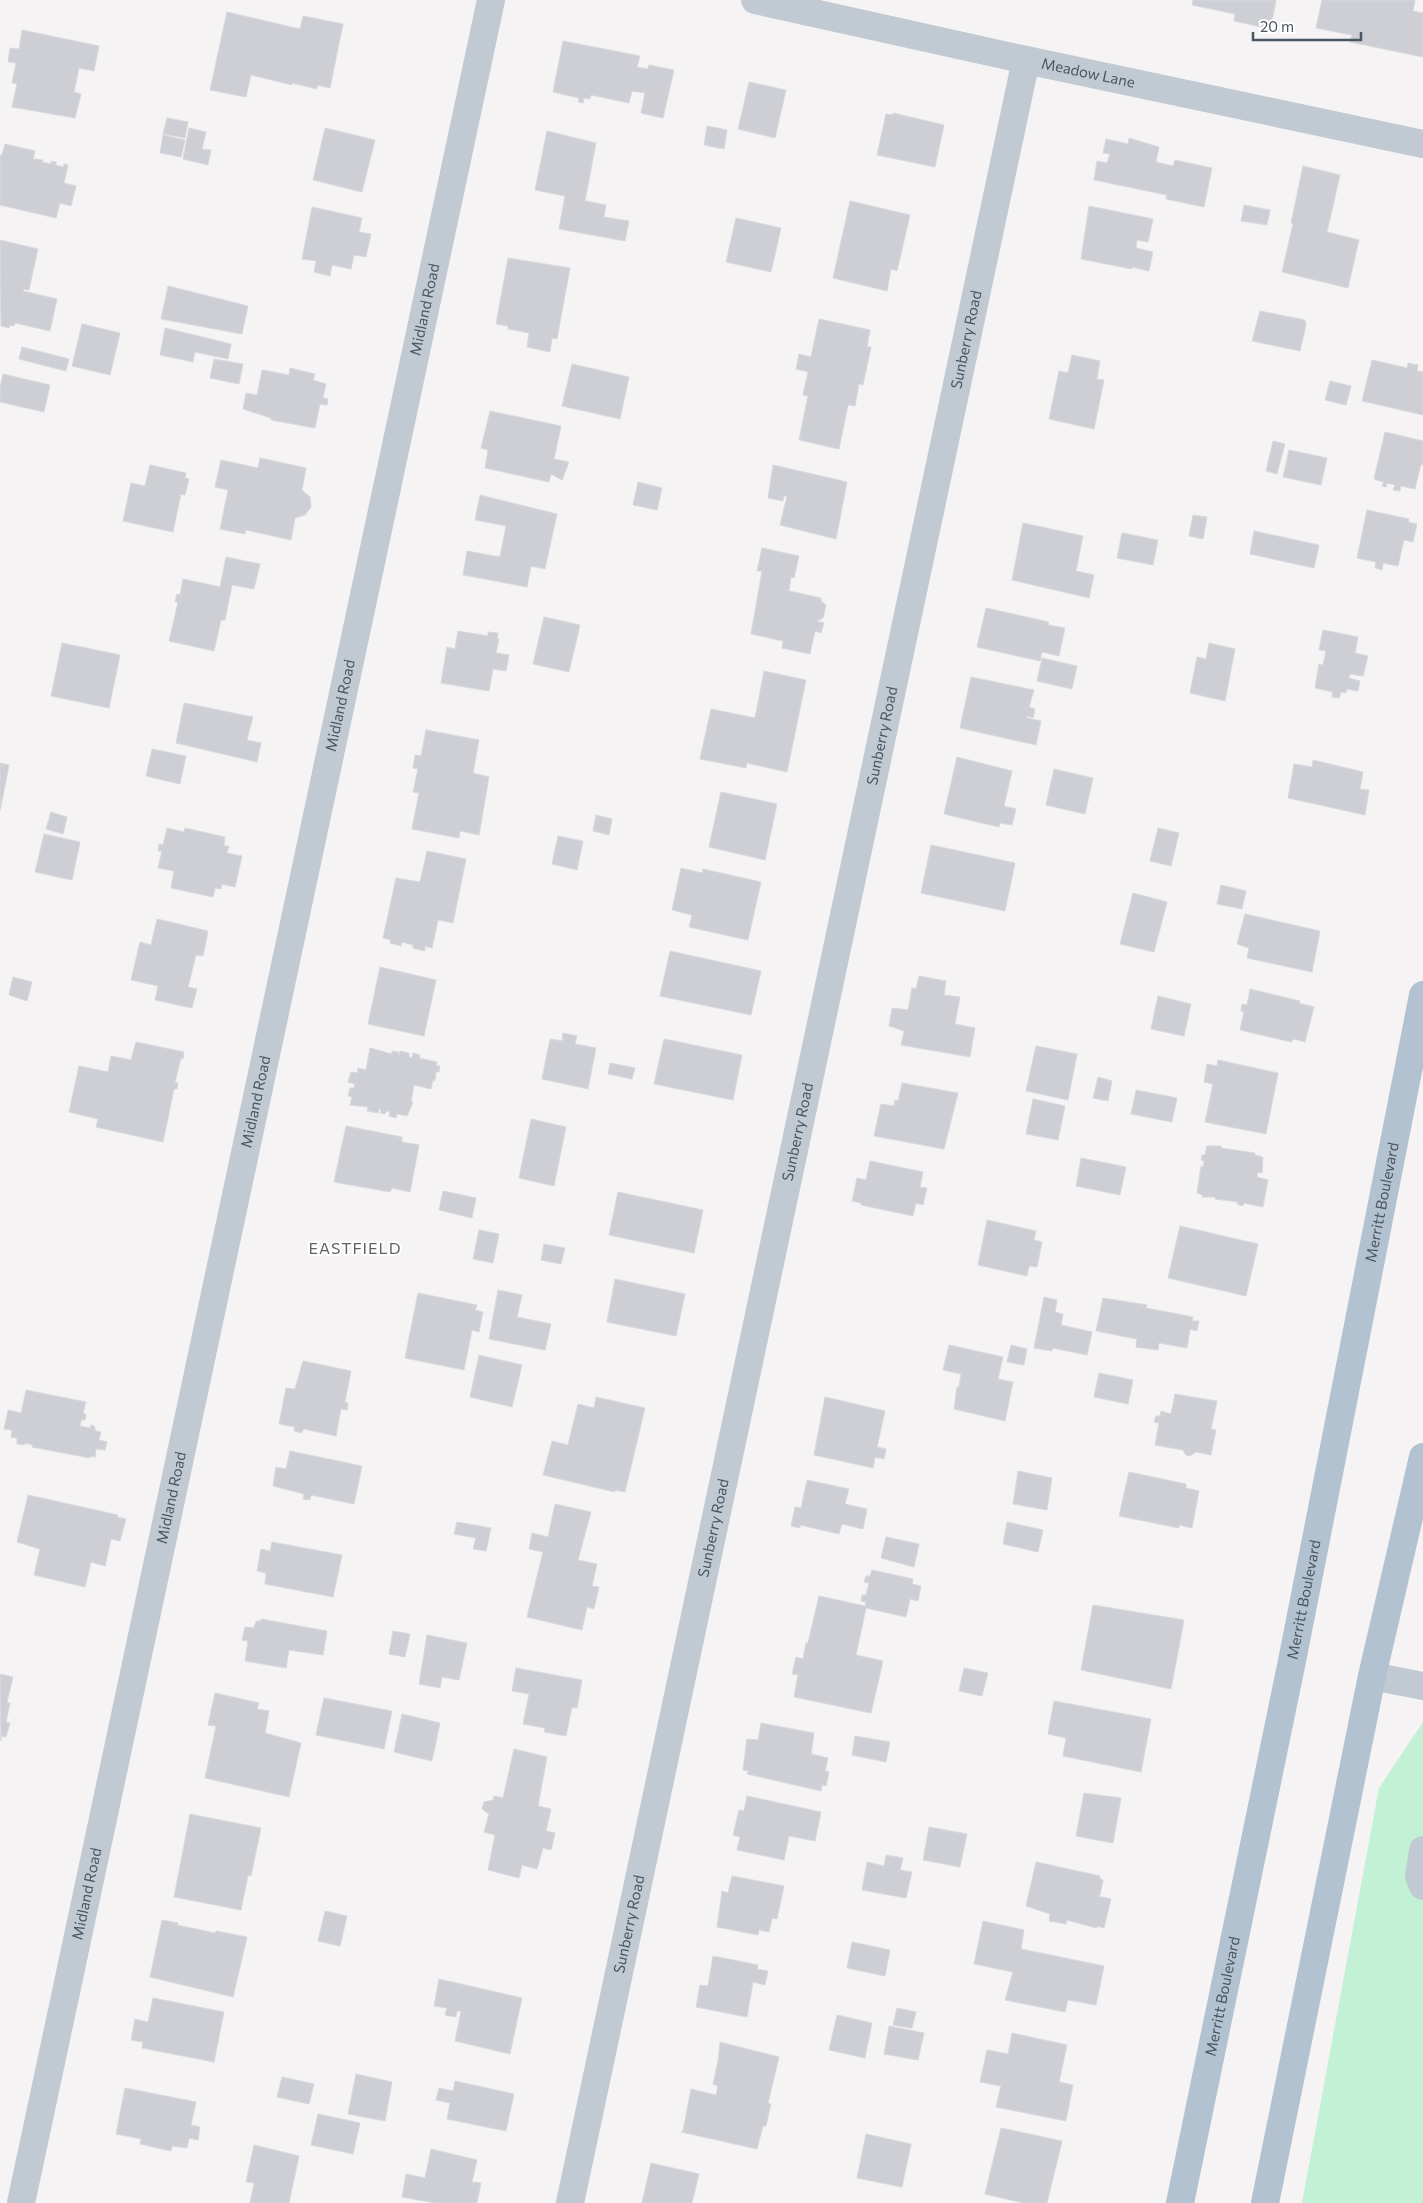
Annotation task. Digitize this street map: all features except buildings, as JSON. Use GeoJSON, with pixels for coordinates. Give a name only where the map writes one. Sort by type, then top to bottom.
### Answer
{"type":"FeatureCollection","features":[{"type":"Feature","properties":{"kind":"main road","name":"Merritt Boulevard"},"geometry":{"type":"LineString","coordinates":[[1180,2203],[1292,1661],[1423,995]]}},
{"type":"Feature","properties":{"kind":"main road"},"geometry":{"type":"LineString","coordinates":[[1265,2203],[1372,1676],[1423,1457]]}},
{"type":"Feature","properties":{"kind":"street","name":"Midland Road"},"geometry":{"type":"LineString","coordinates":[[21,2203],[491,0]]}},
{"type":"Feature","properties":{"kind":"street","name":"Meadow Lane"},"geometry":{"type":"LineString","coordinates":[[755,0],[1026,60],[1423,144]]}},
{"type":"Feature","properties":{"kind":"street","name":"Sunberry Road"},"geometry":{"type":"LineString","coordinates":[[570,2203],[1026,60]]}},
{"type":"Feature","properties":{"kind":"street"},"geometry":{"type":"LineString","coordinates":[[1372,1676],[1423,1686]]}},
{"type":"Feature","properties":{"kind":"street"},"geometry":{"type":"LineString","coordinates":[[1423,1850],[1419,1876],[1423,1886]]}},
{"type":"Feature","properties":{"kind":"green space"},"geometry":{"type":"Polygon","coordinates":[[[1423,1722],[1423,2203],[1302,2203],[1379,1788],[1423,1722]]]}},
{"type":"Feature","properties":{"kind":"district","name":"EASTFIELD"},"geometry":{"type":"Point","coordinates":[355,1248]}}]}
